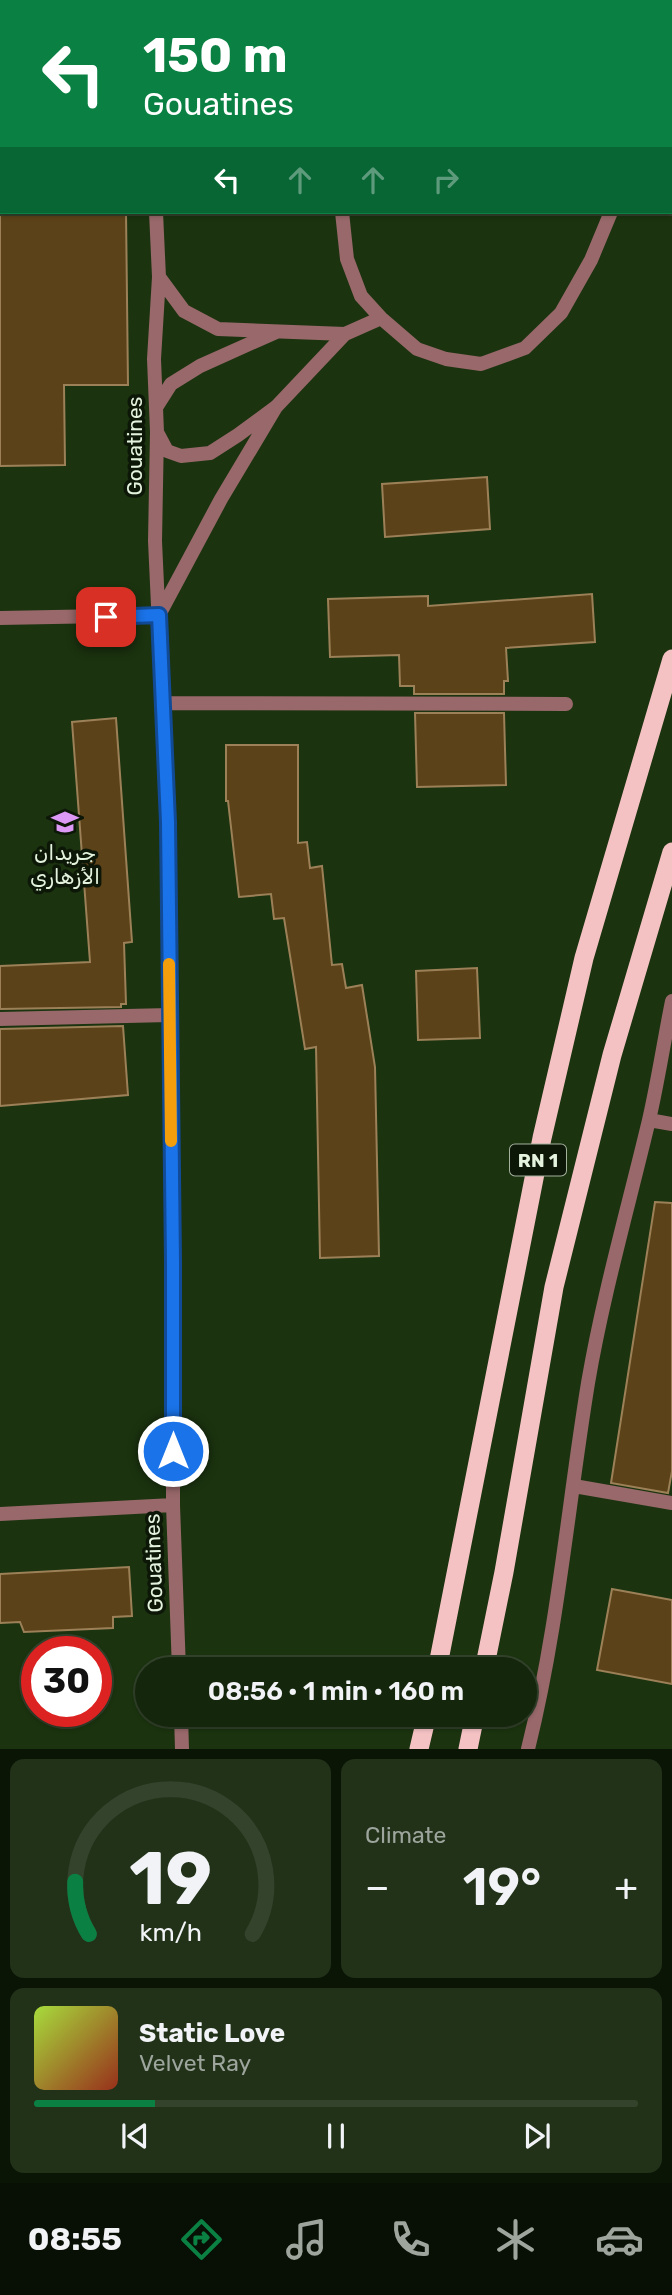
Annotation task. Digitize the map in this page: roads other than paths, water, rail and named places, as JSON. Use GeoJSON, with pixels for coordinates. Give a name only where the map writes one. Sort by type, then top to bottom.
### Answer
{"type":"FeatureCollection","features":[{"type":"Feature","properties":{"kind":"highway","name":"RN 1"},"geometry":{"type":"LineString","coordinates":[[440,1657],[542,1138],[584,958],[672,659]]}},
{"type":"Feature","properties":{"kind":"highway","name":"RN 1"},"geometry":{"type":"LineString","coordinates":[[487,1657],[554,1287],[612,1055],[672,852]]}},
{"type":"Feature","properties":{"kind":"highway"},"geometry":{"type":"LineString","coordinates":[[419,1749],[424,1727]]}},
{"type":"Feature","properties":{"kind":"highway"},"geometry":{"type":"LineString","coordinates":[[468,1749],[473,1727]]}},
{"type":"Feature","properties":{"kind":"street","name":"Gouatines"},"geometry":{"type":"LineString","coordinates":[[156,214],[159,277],[154,359],[158,432],[156,541],[168,822],[173,1505],[179,1657]]}},
{"type":"Feature","properties":{"kind":"street"},"geometry":{"type":"LineString","coordinates":[[342,214],[347,259],[361,296],[381,318],[417,349],[446,359],[481,364],[526,348],[561,313],[591,260],[610,214]]}},
{"type":"Feature","properties":{"kind":"street"},"geometry":{"type":"LineString","coordinates":[[159,277],[184,311],[218,329],[345,334]]}},
{"type":"Feature","properties":{"kind":"street"},"geometry":{"type":"LineString","coordinates":[[158,432],[167,451],[181,456],[210,453],[276,407],[345,334],[381,318]]}},
{"type":"Feature","properties":{"kind":"street"},"geometry":{"type":"LineString","coordinates":[[156,408],[171,384],[200,366],[281,330]]}},
{"type":"Feature","properties":{"kind":"street"},"geometry":{"type":"LineString","coordinates":[[0,618],[159,615],[221,499],[276,407]]}},
{"type":"Feature","properties":{"kind":"street"},"geometry":{"type":"LineString","coordinates":[[161,704],[566,704]]}},
{"type":"Feature","properties":{"kind":"street"},"geometry":{"type":"LineString","coordinates":[[528,1749],[558,1595],[588,1382],[649,1120],[672,1001]]}},
{"type":"Feature","properties":{"kind":"street"},"geometry":{"type":"LineString","coordinates":[[0,1019],[169,1015]]}},
{"type":"Feature","properties":{"kind":"street"},"geometry":{"type":"LineString","coordinates":[[649,1120],[672,1124]]}},
{"type":"Feature","properties":{"kind":"street"},"geometry":{"type":"LineString","coordinates":[[574,1486],[672,1503]]}},
{"type":"Feature","properties":{"kind":"street"},"geometry":{"type":"LineString","coordinates":[[0,1514],[173,1505]]}},
{"type":"Feature","properties":{"kind":"street"},"geometry":{"type":"LineString","coordinates":[[181,1727],[182,1749]]}},
{"type":"Feature","properties":{"kind":"place","name":"جريدان الأزهاري"},"geometry":{"type":"Point","coordinates":[65,822]}}]}
